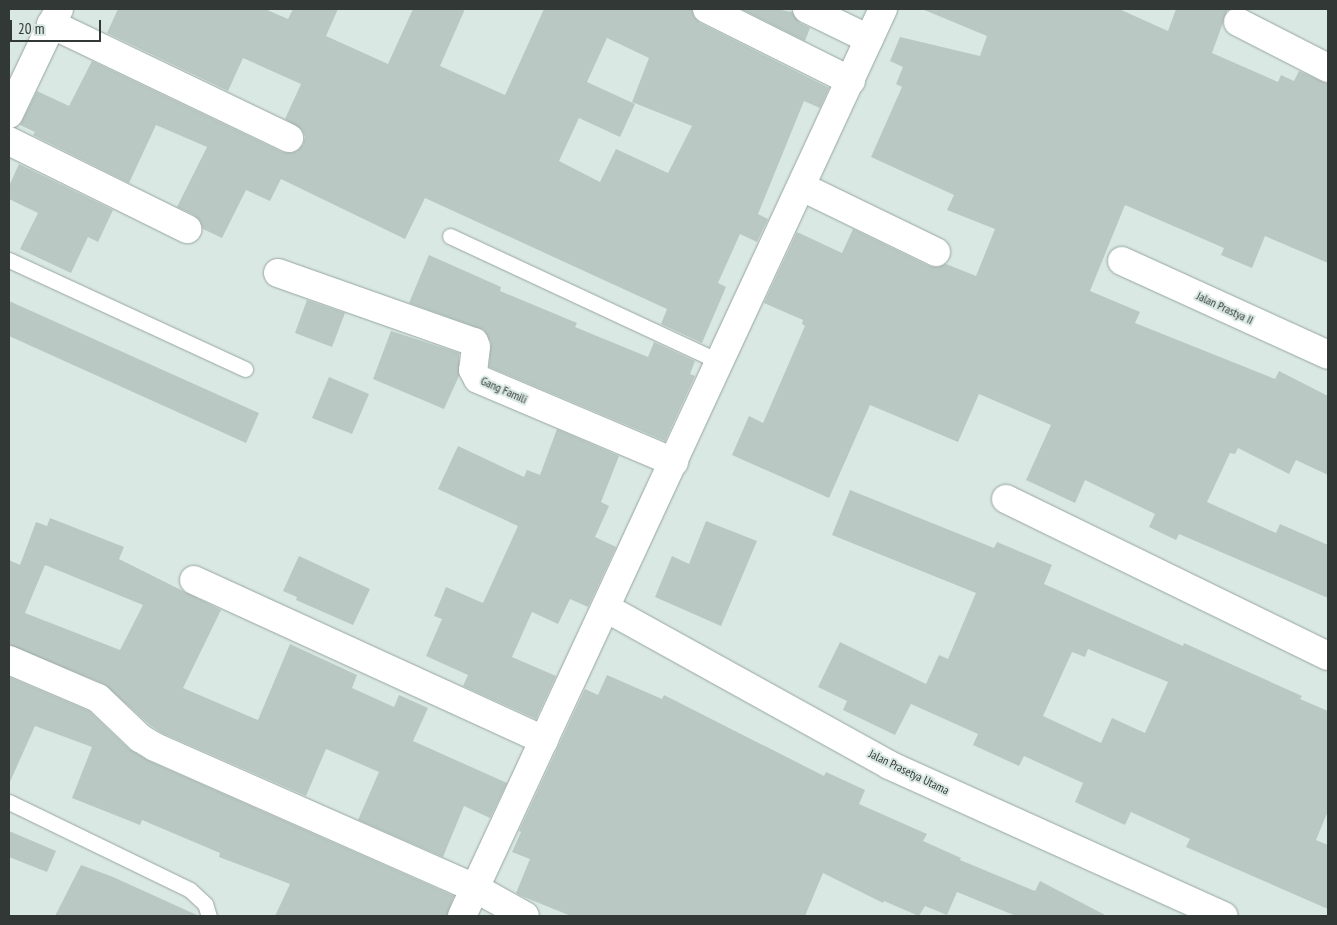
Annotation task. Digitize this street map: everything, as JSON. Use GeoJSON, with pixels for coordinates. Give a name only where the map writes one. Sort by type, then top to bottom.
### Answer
{"type":"FeatureCollection","features":[{"type":"Feature","properties":{"kind":"street"},"geometry":{"type":"LineString","coordinates":[[707,9],[851,81]]}},
{"type":"Feature","properties":{"kind":"street"},"geometry":{"type":"LineString","coordinates":[[808,9],[869,39]]}},
{"type":"Feature","properties":{"kind":"street"},"geometry":{"type":"LineString","coordinates":[[462,916],[883,9]]}},
{"type":"Feature","properties":{"kind":"street"},"geometry":{"type":"LineString","coordinates":[[9,114],[55,16],[289,138]]}},
{"type":"Feature","properties":{"kind":"street"},"geometry":{"type":"LineString","coordinates":[[1238,22],[1328,68]]}},
{"type":"Feature","properties":{"kind":"street"},"geometry":{"type":"LineString","coordinates":[[9,141],[187,229]]}},
{"type":"Feature","properties":{"kind":"street"},"geometry":{"type":"LineString","coordinates":[[802,187],[936,252]]}},
{"type":"Feature","properties":{"kind":"street","name":"Jalan Prastya II"},"geometry":{"type":"LineString","coordinates":[[1122,261],[1328,355]]}},
{"type":"Feature","properties":{"kind":"street","name":"Gang Famili"},"geometry":{"type":"LineString","coordinates":[[278,273],[474,342],[476,347],[473,370],[478,379],[674,462]]}},
{"type":"Feature","properties":{"kind":"street"},"geometry":{"type":"LineString","coordinates":[[1006,499],[1328,656]]}},
{"type":"Feature","properties":{"kind":"street"},"geometry":{"type":"LineString","coordinates":[[194,580],[544,740]]}},
{"type":"Feature","properties":{"kind":"street","name":"Jalan Prasetya Utama"},"geometry":{"type":"LineString","coordinates":[[606,608],[889,764],[1223,916]]}},
{"type":"Feature","properties":{"kind":"street"},"geometry":{"type":"LineString","coordinates":[[9,660],[98,698],[140,738],[155,747],[475,888],[524,916]]}},
{"type":"Feature","properties":{"kind":"lane"},"geometry":{"type":"LineString","coordinates":[[450,236],[720,362]]}},
{"type":"Feature","properties":{"kind":"lane"},"geometry":{"type":"LineString","coordinates":[[9,260],[245,369]]}},
{"type":"Feature","properties":{"kind":"lane"},"geometry":{"type":"LineString","coordinates":[[9,802],[190,890],[205,904],[209,916]]}},
{"type":"Feature","properties":{"kind":"building"},"geometry":{"type":"Polygon","coordinates":[[[118,9],[265,9],[288,19],[293,9],[338,9],[326,36],[388,64],[413,9],[465,9],[440,66],[505,95],[544,9],[692,9],[694,17],[700,23],[829,88],[820,108],[804,101],[758,214],[768,219],[757,242],[740,234],[718,283],[726,287],[702,343],[661,324],[667,309],[425,198],[405,239],[281,179],[270,201],[246,190],[222,238],[203,229],[200,221],[194,215],[177,207],[207,147],[156,125],[129,183],[33,135],[35,132],[20,125],[37,91],[69,106],[92,61],[282,152],[291,153],[297,151],[303,145],[305,137],[302,130],[285,119],[301,84],[243,58],[228,91],[107,33],[118,9]],[[607,38],[587,82],[635,104],[620,137],[579,118],[559,161],[600,182],[616,149],[668,173],[692,126],[632,102],[649,58],[607,38]]]}},
{"type":"Feature","properties":{"kind":"building"},"geometry":{"type":"Polygon","coordinates":[[[741,9],[776,9],[792,12],[800,23],[810,28],[805,41],[741,9]]]}},
{"type":"Feature","properties":{"kind":"building"},"geometry":{"type":"Polygon","coordinates":[[[922,9],[1119,9],[1168,31],[1176,9],[1228,9],[1212,53],[1278,82],[1281,75],[1294,81],[1299,71],[1328,84],[1328,263],[1265,236],[1252,268],[1221,255],[1224,248],[1125,205],[1090,291],[1140,312],[1135,323],[1275,379],[1279,371],[1328,396],[1328,475],[1296,460],[1289,474],[1238,448],[1235,454],[1230,453],[1207,502],[1276,533],[1280,524],[1328,545],[1328,598],[1179,534],[1176,540],[1149,527],[1155,514],[1085,480],[1075,503],[1026,480],[1051,425],[979,394],[958,442],[870,405],[829,498],[732,455],[749,416],[763,423],[805,326],[802,324],[803,320],[764,303],[797,232],[842,253],[853,229],[929,266],[938,267],[946,264],[976,276],[995,229],[947,210],[954,195],[871,157],[902,87],[896,84],[903,67],[890,61],[900,37],[980,56],[987,36],[922,9]]]}},
{"type":"Feature","properties":{"kind":"building"},"geometry":{"type":"Polygon","coordinates":[[[19,164],[113,210],[98,242],[88,237],[71,273],[20,249],[38,213],[9,199],[9,186],[19,164]]]}},
{"type":"Feature","properties":{"kind":"building"},"geometry":{"type":"Polygon","coordinates":[[[429,255],[501,287],[500,291],[577,323],[575,327],[648,357],[654,342],[695,361],[690,374],[695,376],[665,441],[489,367],[491,342],[484,330],[409,303],[429,255]]]}},
{"type":"Feature","properties":{"kind":"building"},"geometry":{"type":"Polygon","coordinates":[[[307,300],[345,313],[332,347],[295,333],[307,300]]]}},
{"type":"Feature","properties":{"kind":"building"},"geometry":{"type":"Polygon","coordinates":[[[9,301],[259,413],[246,443],[9,336],[9,301]]]}},
{"type":"Feature","properties":{"kind":"building"},"geometry":{"type":"Polygon","coordinates":[[[391,331],[459,353],[459,376],[444,409],[373,379],[391,331]]]}},
{"type":"Feature","properties":{"kind":"building"},"geometry":{"type":"Polygon","coordinates":[[[329,377],[369,394],[352,434],[312,418],[329,377]]]}},
{"type":"Feature","properties":{"kind":"building"},"geometry":{"type":"Polygon","coordinates":[[[557,429],[619,456],[601,502],[609,506],[595,537],[616,547],[588,607],[570,599],[558,624],[532,612],[512,657],[556,676],[536,719],[463,686],[468,675],[426,656],[442,619],[434,616],[446,587],[483,603],[518,526],[438,489],[458,446],[524,477],[527,470],[540,475],[557,429]]]}},
{"type":"Feature","properties":{"kind":"building"},"geometry":{"type":"Polygon","coordinates":[[[850,490],[994,548],[997,542],[1052,565],[1044,584],[1183,646],[1184,643],[1302,696],[1300,699],[1328,711],[1328,811],[1316,840],[1328,845],[1328,909],[1186,847],[1190,839],[1131,812],[1125,825],[1075,802],[1083,783],[1024,756],[1019,766],[973,745],[978,734],[911,704],[895,735],[843,710],[847,701],[818,687],[840,642],[926,684],[939,655],[948,659],[976,593],[832,535],[850,490]],[[1088,649],[1085,657],[1072,652],[1043,716],[1101,743],[1112,718],[1145,733],[1168,682],[1088,649]]]}},
{"type":"Feature","properties":{"kind":"building"},"geometry":{"type":"Polygon","coordinates":[[[50,518],[124,547],[119,559],[221,610],[183,688],[258,720],[290,644],[357,675],[352,688],[394,707],[399,695],[428,708],[413,741],[507,783],[490,818],[464,806],[443,857],[358,820],[379,772],[326,749],[306,796],[162,733],[150,725],[104,684],[9,645],[9,560],[20,565],[36,522],[47,526],[50,518]],[[45,565],[25,613],[120,650],[143,605],[45,565]]]}},
{"type":"Feature","properties":{"kind":"building"},"geometry":{"type":"Polygon","coordinates":[[[706,521],[757,541],[721,626],[655,597],[672,556],[689,564],[706,521]]]}},
{"type":"Feature","properties":{"kind":"building"},"geometry":{"type":"Polygon","coordinates":[[[299,556],[370,589],[353,625],[296,600],[297,597],[283,591],[299,556]]]}},
{"type":"Feature","properties":{"kind":"building"},"geometry":{"type":"Polygon","coordinates":[[[607,675],[662,699],[664,695],[824,776],[826,772],[865,790],[859,804],[927,834],[923,841],[961,858],[960,860],[1035,891],[1040,881],[1107,916],[1016,916],[957,892],[947,915],[925,906],[919,916],[884,901],[883,903],[823,873],[805,916],[571,916],[519,895],[516,893],[530,859],[512,852],[521,832],[519,831],[585,689],[598,695],[607,675]]]}},
{"type":"Feature","properties":{"kind":"building"},"geometry":{"type":"Polygon","coordinates":[[[9,677],[89,711],[129,749],[149,761],[454,896],[447,916],[275,916],[290,884],[219,857],[220,853],[142,820],[140,825],[72,798],[92,747],[35,726],[9,784],[9,677]]]}},
{"type":"Feature","properties":{"kind":"building"},"geometry":{"type":"Polygon","coordinates":[[[9,831],[56,851],[47,872],[9,857],[9,831]]]}},
{"type":"Feature","properties":{"kind":"building"},"geometry":{"type":"Polygon","coordinates":[[[81,865],[113,877],[199,916],[55,916],[81,865]]]}}]}
